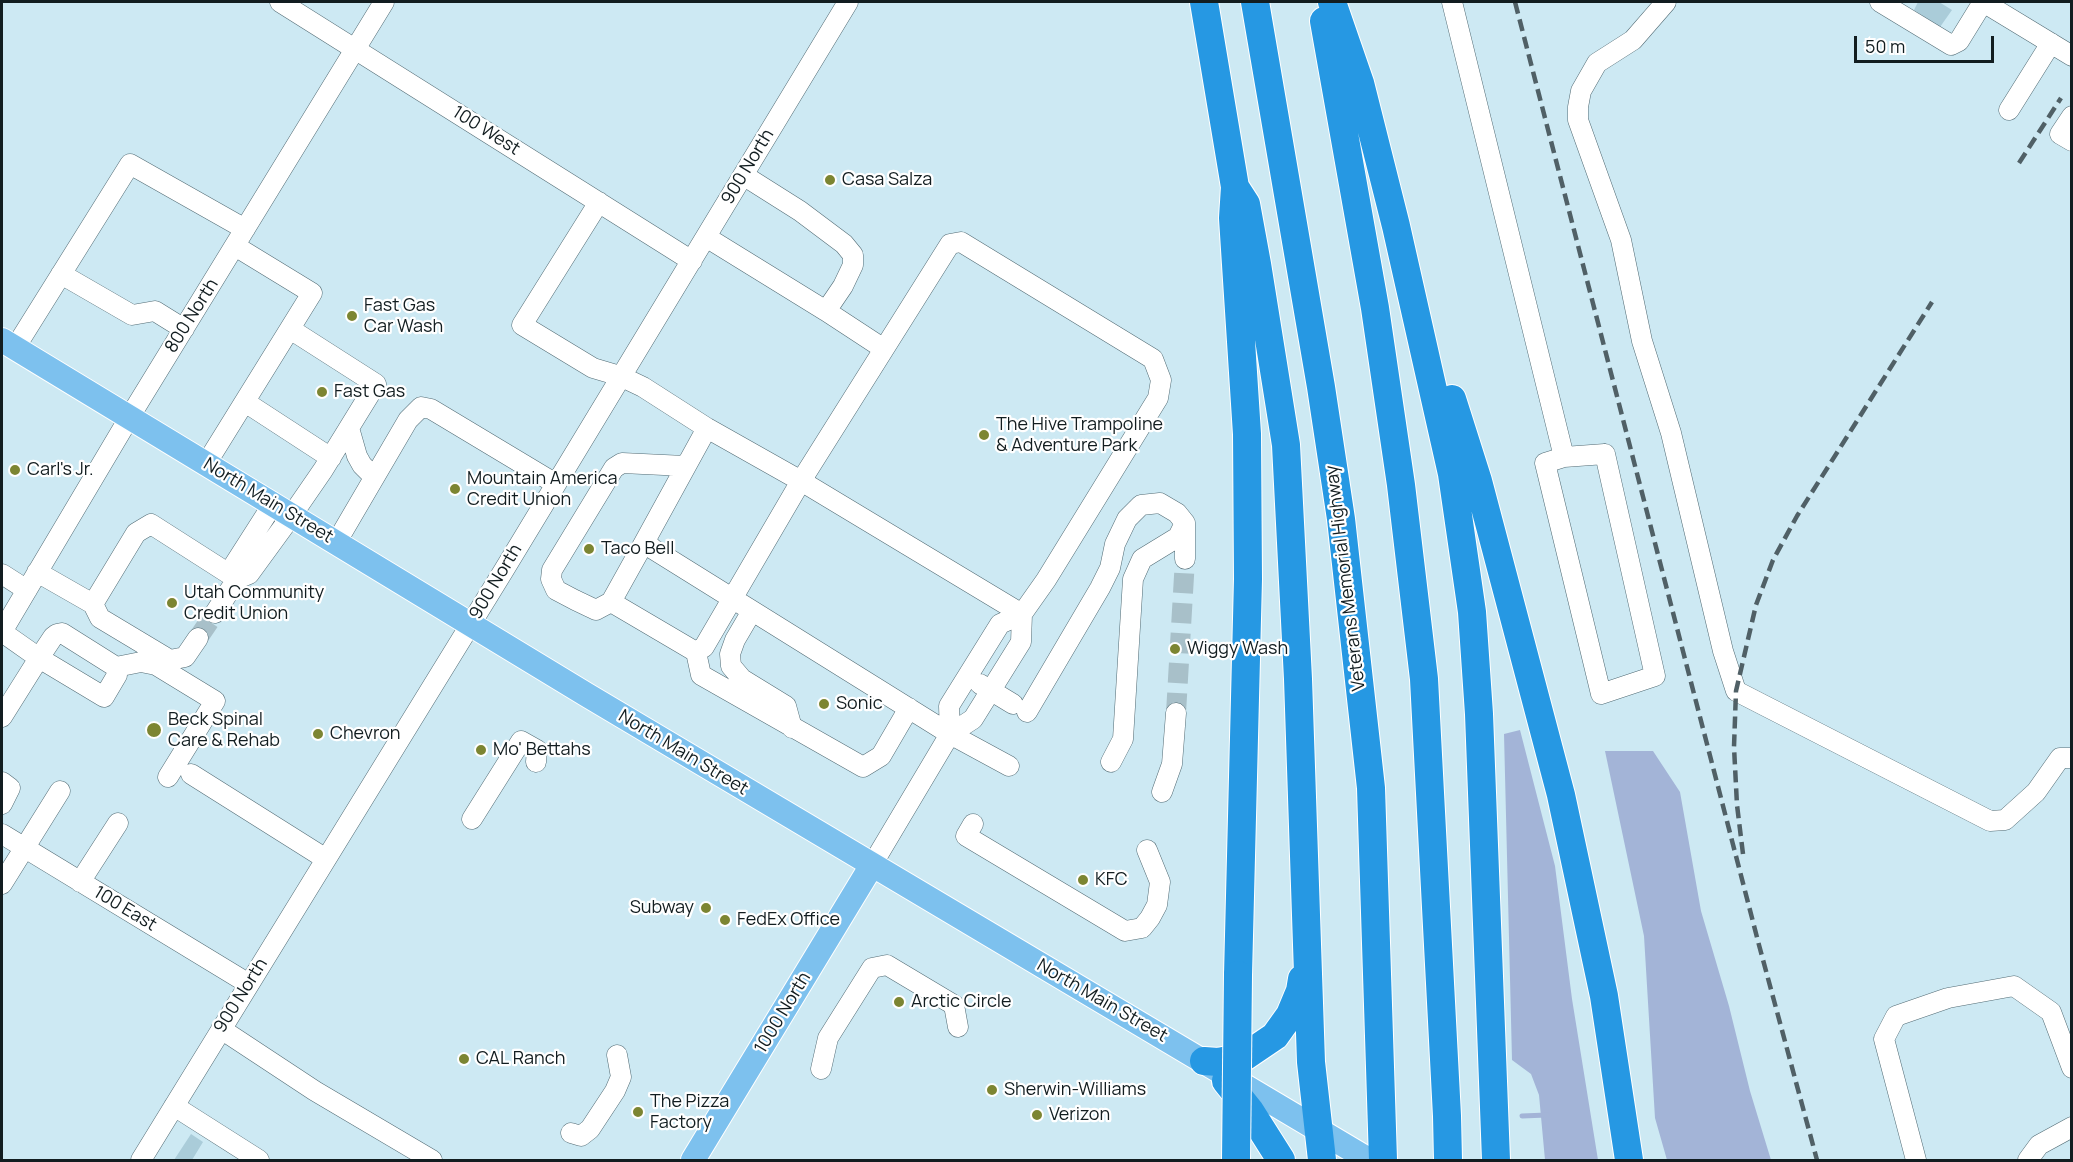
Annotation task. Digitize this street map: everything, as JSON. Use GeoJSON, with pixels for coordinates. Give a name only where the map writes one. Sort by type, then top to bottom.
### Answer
{"type":"FeatureCollection","features":[{"type":"Feature","properties":{"kind":"highway"},"geometry":{"type":"LineString","coordinates":[[1204,2],[1235,187],[1233,218],[1247,434],[1248,579],[1238,975],[1236,1161]]}},
{"type":"Feature","properties":{"kind":"highway","name":"Veterans Memorial Highway"},"geometry":{"type":"LineString","coordinates":[[1255,2],[1321,387],[1343,531],[1371,788],[1383,1161]]}},
{"type":"Feature","properties":{"kind":"highway"},"geometry":{"type":"LineString","coordinates":[[1320,2],[1375,308],[1401,485],[1424,679],[1448,1161]]}},
{"type":"Feature","properties":{"kind":"highway"},"geometry":{"type":"LineString","coordinates":[[1332,2],[1360,83],[1396,226],[1452,474],[1472,612],[1482,770],[1495,1151]]}},
{"type":"Feature","properties":{"kind":"highway"},"geometry":{"type":"LineString","coordinates":[[1235,187],[1246,204],[1256,254],[1286,446],[1298,668],[1311,1062],[1322,1161]]}},
{"type":"Feature","properties":{"kind":"highway"},"geometry":{"type":"LineString","coordinates":[[1396,226],[1478,482],[1561,795],[1604,996],[1629,1155]]}},
{"type":"Feature","properties":{"kind":"highway"},"geometry":{"type":"LineString","coordinates":[[1204,1061],[1218,1062],[1244,1057],[1275,1036],[1290,1015],[1300,991],[1308,953]]}},
{"type":"Feature","properties":{"kind":"highway"},"geometry":{"type":"LineString","coordinates":[[1204,1061],[1224,1079],[1251,1111],[1281,1161]]}},
{"type":"Feature","properties":{"kind":"main road","name":"North Main Street"},"geometry":{"type":"LineString","coordinates":[[8,344],[872,865],[1369,1161]]}},
{"type":"Feature","properties":{"kind":"main road","name":"1000 North"},"geometry":{"type":"LineString","coordinates":[[693,1161],[872,865]]}},
{"type":"Feature","properties":{"kind":"street","name":"100 West"},"geometry":{"type":"LineString","coordinates":[[280,2],[692,261]]}},
{"type":"Feature","properties":{"kind":"street","name":"800 North"},"geometry":{"type":"LineString","coordinates":[[2,632],[129,418],[384,2]]}},
{"type":"Feature","properties":{"kind":"street","name":"900 North"},"geometry":{"type":"LineString","coordinates":[[141,1161],[471,624],[848,2]]}},
{"type":"Feature","properties":{"kind":"street"},"geometry":{"type":"LineString","coordinates":[[1452,2],[1564,457]]}},
{"type":"Feature","properties":{"kind":"street"},"geometry":{"type":"LineString","coordinates":[[1666,2],[1633,40],[1598,63],[1581,91],[1578,120],[1622,240],[1642,341],[1671,433],[1723,651],[1736,691],[1990,821],[2005,820],[2036,792],[2060,758],[2072,758]]}},
{"type":"Feature","properties":{"kind":"street"},"geometry":{"type":"LineString","coordinates":[[1880,2],[1951,45],[1959,41],[1983,2],[2072,56]]}},
{"type":"Feature","properties":{"kind":"street"},"geometry":{"type":"LineString","coordinates":[[2009,110],[2051,44]]}},
{"type":"Feature","properties":{"kind":"street"},"geometry":{"type":"LineString","coordinates":[[2072,116],[2060,134],[2072,141]]}},
{"type":"Feature","properties":{"kind":"street"},"geometry":{"type":"LineString","coordinates":[[8,344],[61,274],[130,164],[245,229]]}},
{"type":"Feature","properties":{"kind":"street"},"geometry":{"type":"LineString","coordinates":[[743,176],[823,227],[844,244],[853,255],[853,265],[849,275],[826,311]]}},
{"type":"Feature","properties":{"kind":"street"},"geometry":{"type":"LineString","coordinates":[[599,202],[522,325],[593,368],[620,376],[643,387],[707,428],[801,481],[1022,614]]}},
{"type":"Feature","properties":{"kind":"street"},"geometry":{"type":"LineString","coordinates":[[706,237],[884,349]]}},
{"type":"Feature","properties":{"kind":"street"},"geometry":{"type":"LineString","coordinates":[[696,652],[704,647],[801,481],[950,244],[961,242],[1153,359],[1161,380],[1158,398],[1046,580],[1022,614],[1000,624],[949,706],[950,734]]}},
{"type":"Feature","properties":{"kind":"street"},"geometry":{"type":"LineString","coordinates":[[206,464],[312,293],[235,246]]}},
{"type":"Feature","properties":{"kind":"street"},"geometry":{"type":"LineString","coordinates":[[61,274],[132,315],[155,311],[184,329]]}},
{"type":"Feature","properties":{"kind":"street"},"geometry":{"type":"LineString","coordinates":[[215,613],[237,579],[234,565],[331,458],[376,384],[290,329]]}},
{"type":"Feature","properties":{"kind":"street"},"geometry":{"type":"LineString","coordinates":[[245,402],[331,458]]}},
{"type":"Feature","properties":{"kind":"street"},"geometry":{"type":"LineString","coordinates":[[336,543],[408,420],[420,406],[431,409],[533,468],[556,484]]}},
{"type":"Feature","properties":{"kind":"street"},"geometry":{"type":"LineString","coordinates":[[349,428],[357,456],[374,477]]}},
{"type":"Feature","properties":{"kind":"street"},"geometry":{"type":"LineString","coordinates":[[685,466],[622,463],[614,468],[552,570],[551,579],[556,590],[596,610],[611,602],[707,428]]}},
{"type":"Feature","properties":{"kind":"street"},"geometry":{"type":"LineString","coordinates":[[1605,454],[1655,676],[1601,694],[1545,463],[1564,457],[1605,454]]}},
{"type":"Feature","properties":{"kind":"street"},"geometry":{"type":"LineString","coordinates":[[967,676],[1020,708],[1046,678],[1100,588],[1110,568],[1115,544],[1127,519],[1141,505],[1160,503],[1177,513],[1185,522],[1185,559]]}},
{"type":"Feature","properties":{"kind":"street"},"geometry":{"type":"LineString","coordinates":[[1110,762],[1123,739],[1133,579],[1142,559],[1178,537],[1185,522]]}},
{"type":"Feature","properties":{"kind":"street"},"geometry":{"type":"LineString","coordinates":[[93,604],[136,533],[151,524],[237,579]]}},
{"type":"Feature","properties":{"kind":"street"},"geometry":{"type":"LineString","coordinates":[[645,541],[653,549],[732,599],[950,734],[1009,766]]}},
{"type":"Feature","properties":{"kind":"street"},"geometry":{"type":"LineString","coordinates":[[37,572],[93,604],[100,618],[170,660],[185,657],[198,638]]}},
{"type":"Feature","properties":{"kind":"street"},"geometry":{"type":"LineString","coordinates":[[2,574],[27,590]]}},
{"type":"Feature","properties":{"kind":"street"},"geometry":{"type":"LineString","coordinates":[[611,602],[696,652],[701,675],[863,767],[881,756],[909,708]]}},
{"type":"Feature","properties":{"kind":"street"},"geometry":{"type":"LineString","coordinates":[[752,611],[735,640],[730,654],[731,666],[742,678],[786,706],[792,728]]}},
{"type":"Feature","properties":{"kind":"street"},"geometry":{"type":"LineString","coordinates":[[872,865],[950,734],[973,718],[1021,642],[1022,614]]}},
{"type":"Feature","properties":{"kind":"street"},"geometry":{"type":"LineString","coordinates":[[2,632],[39,658],[104,697],[117,675],[116,667]]}},
{"type":"Feature","properties":{"kind":"street"},"geometry":{"type":"LineString","coordinates":[[2,717],[53,637],[62,633],[116,667],[141,662],[156,665],[215,701],[168,777]]}},
{"type":"Feature","properties":{"kind":"street"},"geometry":{"type":"LineString","coordinates":[[1162,792],[1173,764],[1176,713]]}},
{"type":"Feature","properties":{"kind":"street"},"geometry":{"type":"LineString","coordinates":[[472,819],[521,741],[537,750],[536,762]]}},
{"type":"Feature","properties":{"kind":"street"},"geometry":{"type":"LineString","coordinates":[[191,774],[326,858]]}},
{"type":"Feature","properties":{"kind":"street"},"geometry":{"type":"LineString","coordinates":[[2,782],[10,788],[2,804]]}},
{"type":"Feature","properties":{"kind":"street"},"geometry":{"type":"LineString","coordinates":[[2,884],[60,791]]}},
{"type":"Feature","properties":{"kind":"street"},"geometry":{"type":"LineString","coordinates":[[80,882],[118,823]]}},
{"type":"Feature","properties":{"kind":"street"},"geometry":{"type":"LineString","coordinates":[[973,824],[966,836],[1125,931],[1142,928],[1157,905],[1160,882],[1147,850]]}},
{"type":"Feature","properties":{"kind":"street","name":"100 East"},"geometry":{"type":"LineString","coordinates":[[2,834],[249,984]]}},
{"type":"Feature","properties":{"kind":"street"},"geometry":{"type":"LineString","coordinates":[[821,1069],[828,1038],[873,968],[887,965],[954,1005],[958,1027]]}},
{"type":"Feature","properties":{"kind":"street"},"geometry":{"type":"LineString","coordinates":[[1916,1161],[1884,1039],[1896,1017],[1948,998],[2014,986],[2051,1012],[2072,1068]]}},
{"type":"Feature","properties":{"kind":"street"},"geometry":{"type":"LineString","coordinates":[[221,1029],[315,1091],[432,1161]]}},
{"type":"Feature","properties":{"kind":"street"},"geometry":{"type":"LineString","coordinates":[[571,1133],[581,1136],[590,1129],[615,1091],[621,1077],[617,1055]]}},
{"type":"Feature","properties":{"kind":"street"},"geometry":{"type":"LineString","coordinates":[[174,1106],[259,1161]]}},
{"type":"Feature","properties":{"kind":"street"},"geometry":{"type":"LineString","coordinates":[[2028,1161],[2039,1145],[2072,1126]]}},
{"type":"Feature","properties":{"kind":"shaded area"},"geometry":{"type":"Polygon","coordinates":[[[1918,2],[1939,2],[1952,10],[1940,27],[1914,10],[1918,2]]]}},
{"type":"Feature","properties":{"kind":"shaded area"},"geometry":{"type":"Polygon","coordinates":[[[1520,730],[1555,866],[1572,999],[1598,1160],[1545,1160],[1539,1095],[1531,1074],[1512,1060],[1504,734],[1520,730]]]}},
{"type":"Feature","properties":{"kind":"shaded area"},"geometry":{"type":"Polygon","coordinates":[[[1605,751],[1653,751],[1680,792],[1701,911],[1771,1160],[1667,1160],[1655,1118],[1644,936],[1605,751]]]}},
{"type":"Feature","properties":{"kind":"shaded area"},"geometry":{"type":"Polygon","coordinates":[[[191,1134],[203,1142],[192,1160],[174,1160],[191,1134]]]}},
{"type":"Feature","properties":{"kind":"waterway"},"geometry":{"type":"LineString","coordinates":[[1522,1116],[1547,1115]]}},
{"type":"Feature","properties":{"kind":"tunnel"},"geometry":{"type":"LineString","coordinates":[[1176,713],[1185,559]]}},
{"type":"Feature","properties":{"kind":"tunnel"},"geometry":{"type":"LineString","coordinates":[[198,638],[215,613]]}},
{"type":"Feature","properties":{"kind":"railway"},"geometry":{"type":"LineString","coordinates":[[1515,2],[1759,945],[1817,1160]]}},
{"type":"Feature","properties":{"kind":"railway"},"geometry":{"type":"LineString","coordinates":[[2019,163],[2061,98]]}},
{"type":"Feature","properties":{"kind":"railway"},"geometry":{"type":"LineString","coordinates":[[1743,854],[1737,805],[1734,747],[1736,691],[1756,605],[1773,560],[1797,516],[1932,302]]}},
{"type":"Feature","properties":{"kind":"place","name":"Casa Salza"},"geometry":{"type":"Point","coordinates":[830,180]}},
{"type":"Feature","properties":{"kind":"place","name":"Fast Gas Car Wash"},"geometry":{"type":"Point","coordinates":[352,316]}},
{"type":"Feature","properties":{"kind":"place","name":"Fast Gas"},"geometry":{"type":"Point","coordinates":[322,392]}},
{"type":"Feature","properties":{"kind":"place","name":"The Hive Trampoline & Adventure Park"},"geometry":{"type":"Point","coordinates":[984,435]}},
{"type":"Feature","properties":{"kind":"place","name":"Carl's Jr."},"geometry":{"type":"Point","coordinates":[15,470]}},
{"type":"Feature","properties":{"kind":"place","name":"Mountain America Credit Union"},"geometry":{"type":"Point","coordinates":[455,489]}},
{"type":"Feature","properties":{"kind":"place","name":"Taco Bell"},"geometry":{"type":"Point","coordinates":[589,549]}},
{"type":"Feature","properties":{"kind":"place","name":"Utah Community Credit Union"},"geometry":{"type":"Point","coordinates":[172,603]}},
{"type":"Feature","properties":{"kind":"place","name":"Wiggy Wash"},"geometry":{"type":"Point","coordinates":[1175,649]}},
{"type":"Feature","properties":{"kind":"place","name":"Sonic"},"geometry":{"type":"Point","coordinates":[824,704]}},
{"type":"Feature","properties":{"kind":"place","name":"Beck Spinal Care & Rehab"},"geometry":{"type":"Point","coordinates":[154,730]}},
{"type":"Feature","properties":{"kind":"place","name":"Chevron"},"geometry":{"type":"Point","coordinates":[318,734]}},
{"type":"Feature","properties":{"kind":"place","name":"Mo' Bettahs"},"geometry":{"type":"Point","coordinates":[481,750]}},
{"type":"Feature","properties":{"kind":"place","name":"KFC"},"geometry":{"type":"Point","coordinates":[1083,880]}},
{"type":"Feature","properties":{"kind":"place","name":"Subway"},"geometry":{"type":"Point","coordinates":[706,908]}},
{"type":"Feature","properties":{"kind":"place","name":"FedEx Office"},"geometry":{"type":"Point","coordinates":[725,920]}},
{"type":"Feature","properties":{"kind":"place","name":"Arctic Circle"},"geometry":{"type":"Point","coordinates":[899,1002]}},
{"type":"Feature","properties":{"kind":"place","name":"CAL Ranch"},"geometry":{"type":"Point","coordinates":[464,1059]}},
{"type":"Feature","properties":{"kind":"place","name":"Sherwin-Williams"},"geometry":{"type":"Point","coordinates":[992,1090]}},
{"type":"Feature","properties":{"kind":"place","name":"The Pizza Factory"},"geometry":{"type":"Point","coordinates":[638,1112]}},
{"type":"Feature","properties":{"kind":"place","name":"Verizon"},"geometry":{"type":"Point","coordinates":[1037,1115]}}]}
